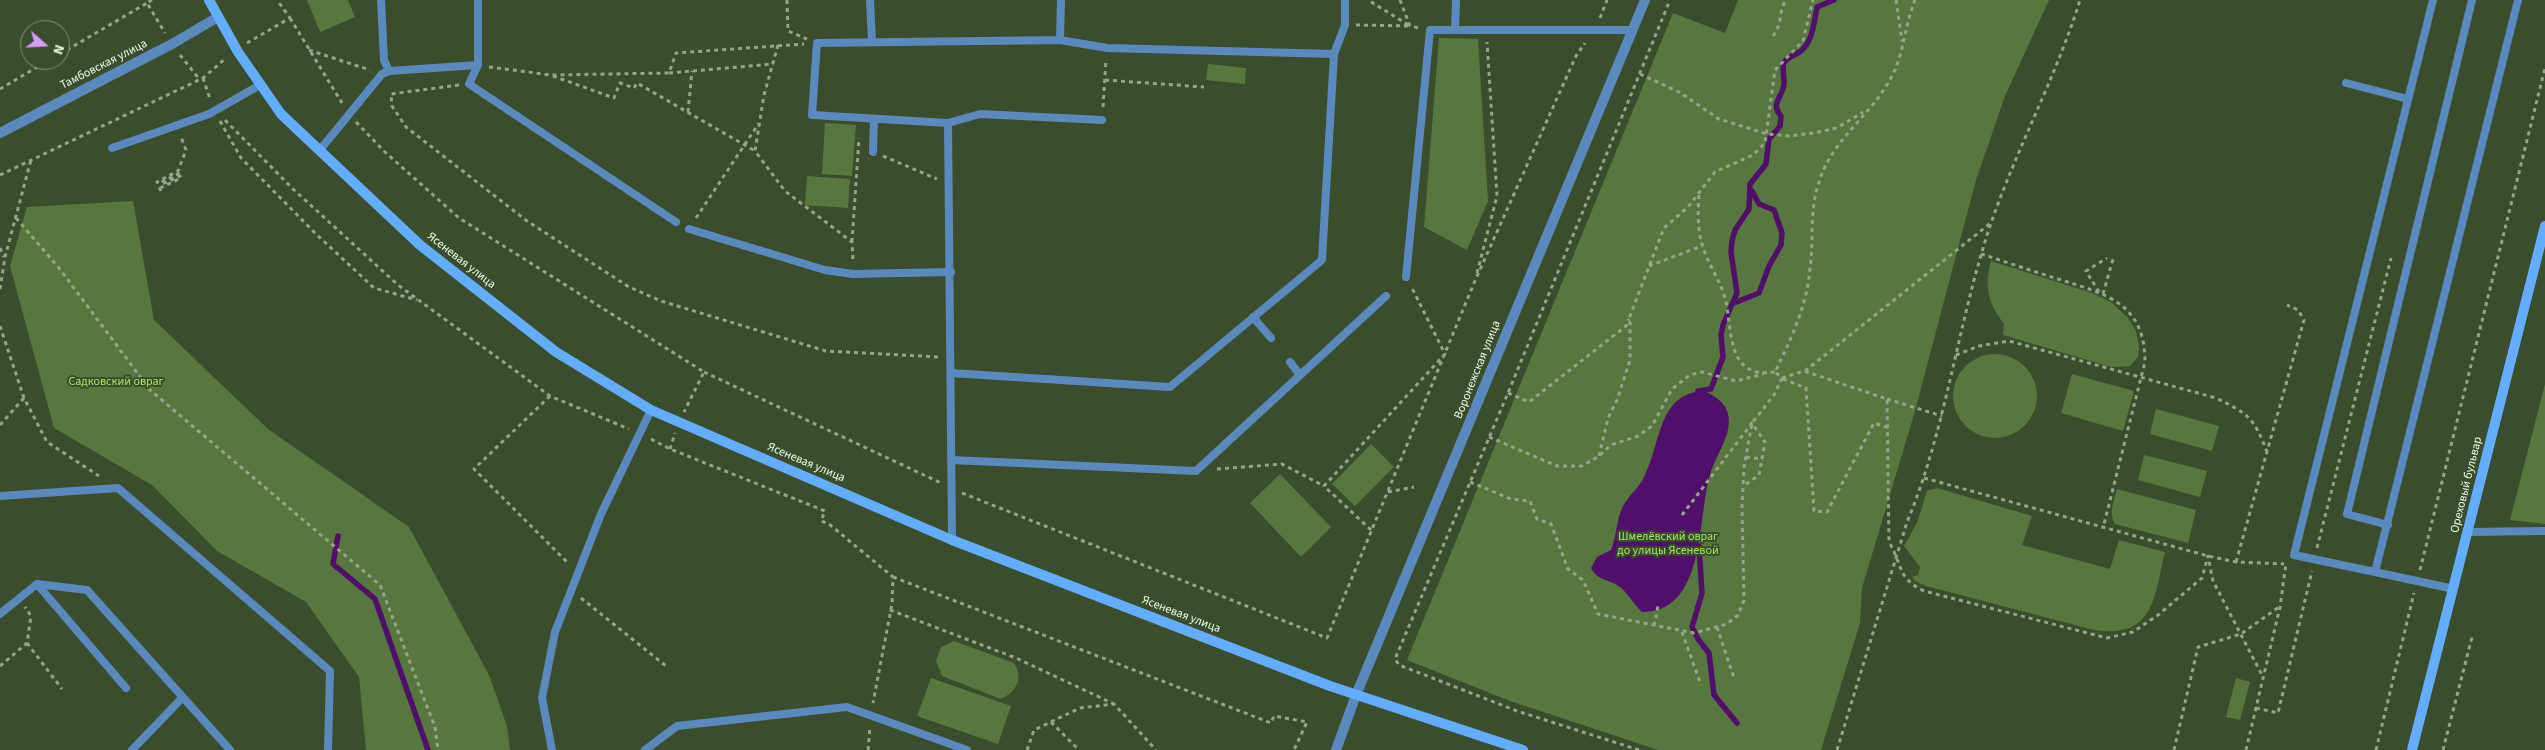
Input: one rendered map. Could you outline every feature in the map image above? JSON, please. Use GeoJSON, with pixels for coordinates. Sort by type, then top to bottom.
{"type":"FeatureCollection","features":[{"type":"Feature","properties":{"kind":"main road","name":"Ясеневая улица"},"geometry":{"type":"LineString","coordinates":[[209,0],[236,49],[281,114],[420,246],[556,352],[651,410],[952,540],[1356,695],[1523,750]]}},
{"type":"Feature","properties":{"kind":"main road","name":"Ореховый бульвар"},"geometry":{"type":"LineString","coordinates":[[2412,750],[2545,226]]}},
{"type":"Feature","properties":{"kind":"street","name":"Воронежская улица"},"geometry":{"type":"LineString","coordinates":[[1336,750],[1356,695],[1645,0]]}},
{"type":"Feature","properties":{"kind":"street","name":"Тамбовская улица"},"geometry":{"type":"LineString","coordinates":[[0,133],[172,44],[218,17]]}},
{"type":"Feature","properties":{"kind":"lane"},"geometry":{"type":"LineString","coordinates":[[381,0],[386,73]]}},
{"type":"Feature","properties":{"kind":"lane"},"geometry":{"type":"LineString","coordinates":[[478,0],[478,66],[470,84],[676,222]]}},
{"type":"Feature","properties":{"kind":"lane"},"geometry":{"type":"LineString","coordinates":[[870,0],[872,42]]}},
{"type":"Feature","properties":{"kind":"lane"},"geometry":{"type":"LineString","coordinates":[[1060,40],[1061,0]]}},
{"type":"Feature","properties":{"kind":"lane"},"geometry":{"type":"LineString","coordinates":[[952,373],[1170,387],[1322,260],[1334,54],[1345,25],[1345,0]]}},
{"type":"Feature","properties":{"kind":"lane"},"geometry":{"type":"LineString","coordinates":[[1455,30],[1456,0]]}},
{"type":"Feature","properties":{"kind":"lane"},"geometry":{"type":"LineString","coordinates":[[2433,0],[2294,554],[2454,589]]}},
{"type":"Feature","properties":{"kind":"lane"},"geometry":{"type":"LineString","coordinates":[[2388,525],[2347,514],[2472,0]]}},
{"type":"Feature","properties":{"kind":"lane"},"geometry":{"type":"LineString","coordinates":[[2375,572],[2518,0]]}},
{"type":"Feature","properties":{"kind":"lane"},"geometry":{"type":"LineString","coordinates":[[1406,277],[1430,30],[1632,30]]}},
{"type":"Feature","properties":{"kind":"lane"},"geometry":{"type":"LineString","coordinates":[[1102,120],[980,114],[948,123],[812,115],[817,43],[1060,40],[1107,48],[1334,54]]}},
{"type":"Feature","properties":{"kind":"lane"},"geometry":{"type":"LineString","coordinates":[[319,151],[386,73],[478,66]]}},
{"type":"Feature","properties":{"kind":"lane"},"geometry":{"type":"LineString","coordinates":[[2346,83],[2408,99]]}},
{"type":"Feature","properties":{"kind":"lane"},"geometry":{"type":"LineString","coordinates":[[112,148],[214,111],[260,85]]}},
{"type":"Feature","properties":{"kind":"lane"},"geometry":{"type":"LineString","coordinates":[[873,152],[874,119]]}},
{"type":"Feature","properties":{"kind":"lane"},"geometry":{"type":"LineString","coordinates":[[948,123],[952,358],[952,540]]}},
{"type":"Feature","properties":{"kind":"lane"},"geometry":{"type":"LineString","coordinates":[[689,229],[826,270],[854,274],[951,272]]}},
{"type":"Feature","properties":{"kind":"lane"},"geometry":{"type":"LineString","coordinates":[[952,460],[1196,471],[1386,296]]}},
{"type":"Feature","properties":{"kind":"lane"},"geometry":{"type":"LineString","coordinates":[[1253,317],[1271,338]]}},
{"type":"Feature","properties":{"kind":"lane"},"geometry":{"type":"LineString","coordinates":[[1290,362],[1300,375]]}},
{"type":"Feature","properties":{"kind":"lane"},"geometry":{"type":"LineString","coordinates":[[552,750],[542,698],[555,632],[601,514],[651,410]]}},
{"type":"Feature","properties":{"kind":"lane"},"geometry":{"type":"LineString","coordinates":[[0,496],[118,488],[330,671],[328,750]]}},
{"type":"Feature","properties":{"kind":"lane"},"geometry":{"type":"LineString","coordinates":[[2468,532],[2545,531]]}},
{"type":"Feature","properties":{"kind":"lane"},"geometry":{"type":"LineString","coordinates":[[37,584],[126,688]]}},
{"type":"Feature","properties":{"kind":"lane"},"geometry":{"type":"LineString","coordinates":[[0,614],[37,584],[87,590],[230,750]]}},
{"type":"Feature","properties":{"kind":"lane"},"geometry":{"type":"LineString","coordinates":[[132,750],[182,698]]}},
{"type":"Feature","properties":{"kind":"lane"},"geometry":{"type":"LineString","coordinates":[[645,750],[676,726],[847,707],[871,714],[967,750]]}},
{"type":"Feature","properties":{"kind":"path"},"geometry":{"type":"LineString","coordinates":[[277,0],[349,114],[386,153],[459,218],[704,372],[952,489],[1327,638],[1474,283],[1576,56],[1595,29],[1607,0]]}},
{"type":"Feature","properties":{"kind":"path"},"geometry":{"type":"LineString","coordinates":[[787,0],[788,32],[817,43]]}},
{"type":"Feature","properties":{"kind":"path"},"geometry":{"type":"LineString","coordinates":[[1368,0],[1410,26]]}},
{"type":"Feature","properties":{"kind":"path"},"geometry":{"type":"LineString","coordinates":[[1400,0],[1410,26]]}},
{"type":"Feature","properties":{"kind":"path"},"geometry":{"type":"LineString","coordinates":[[1639,750],[1517,711],[1399,665],[1395,659],[1490,437],[1670,0]]}},
{"type":"Feature","properties":{"kind":"path"},"geometry":{"type":"LineString","coordinates":[[1773,36],[1780,27],[1782,6],[1786,0]]}},
{"type":"Feature","properties":{"kind":"path"},"geometry":{"type":"LineString","coordinates":[[1508,393],[1528,402],[1626,326],[1664,228],[1688,207],[1715,172],[1758,152],[1765,143],[1775,70],[1803,41],[1813,0]]}},
{"type":"Feature","properties":{"kind":"path"},"geometry":{"type":"LineString","coordinates":[[1896,0],[1902,43]]}},
{"type":"Feature","properties":{"kind":"path"},"geometry":{"type":"LineString","coordinates":[[1775,372],[1798,322],[1808,286],[1811,216],[1818,182],[1833,151],[1892,76],[1915,0]]}},
{"type":"Feature","properties":{"kind":"path"},"geometry":{"type":"LineString","coordinates":[[1837,750],[1875,623],[1898,556],[1907,522],[1924,478],[1942,416],[1981,254],[2080,0]]}},
{"type":"Feature","properties":{"kind":"path"},"geometry":{"type":"LineString","coordinates":[[70,48],[146,3]]}},
{"type":"Feature","properties":{"kind":"path"},"geometry":{"type":"LineString","coordinates":[[0,175],[203,78],[236,49],[290,18]]}},
{"type":"Feature","properties":{"kind":"path"},"geometry":{"type":"LineString","coordinates":[[1345,25],[1410,26],[1430,30]]}},
{"type":"Feature","properties":{"kind":"path"},"geometry":{"type":"LineString","coordinates":[[1474,283],[1497,196],[1487,30]]}},
{"type":"Feature","properties":{"kind":"path"},"geometry":{"type":"LineString","coordinates":[[669,73],[676,53],[817,43]]}},
{"type":"Feature","properties":{"kind":"path"},"geometry":{"type":"LineString","coordinates":[[755,151],[764,95],[778,45]]}},
{"type":"Feature","properties":{"kind":"path"},"geometry":{"type":"LineString","coordinates":[[1102,120],[1107,48]]}},
{"type":"Feature","properties":{"kind":"path"},"geometry":{"type":"LineString","coordinates":[[309,50],[386,73]]}},
{"type":"Feature","properties":{"kind":"path"},"geometry":{"type":"LineString","coordinates":[[478,66],[550,75],[669,73],[773,64]]}},
{"type":"Feature","properties":{"kind":"path"},"geometry":{"type":"LineString","coordinates":[[2376,750],[2545,68]]}},
{"type":"Feature","properties":{"kind":"path"},"geometry":{"type":"LineString","coordinates":[[0,89],[32,70]]}},
{"type":"Feature","properties":{"kind":"path"},"geometry":{"type":"LineString","coordinates":[[688,112],[692,71]]}},
{"type":"Feature","properties":{"kind":"path"},"geometry":{"type":"LineString","coordinates":[[1640,74],[1679,92],[1719,119],[1767,134],[1790,136],[1814,134],[1838,128],[1866,111]]}},
{"type":"Feature","properties":{"kind":"path"},"geometry":{"type":"LineString","coordinates":[[550,75],[614,98],[620,83],[634,88],[637,83],[755,151],[785,191],[852,242]]}},
{"type":"Feature","properties":{"kind":"path"},"geometry":{"type":"LineString","coordinates":[[203,78],[214,111],[241,158],[315,233],[367,282],[385,292],[420,301]]}},
{"type":"Feature","properties":{"kind":"path"},"geometry":{"type":"LineString","coordinates":[[1105,80],[1204,87]]}},
{"type":"Feature","properties":{"kind":"path"},"geometry":{"type":"LineString","coordinates":[[470,84],[392,94],[392,106],[406,127],[446,159],[527,221],[629,288],[661,301],[826,351],[952,358]]}},
{"type":"Feature","properties":{"kind":"path"},"geometry":{"type":"LineString","coordinates":[[214,111],[293,189],[398,285],[550,396],[670,449],[826,511],[822,521],[829,524],[893,577],[1271,723],[1274,716],[1307,722],[1294,750]]}},
{"type":"Feature","properties":{"kind":"path"},"geometry":{"type":"LineString","coordinates":[[854,274],[852,242],[860,118]]}},
{"type":"Feature","properties":{"kind":"path"},"geometry":{"type":"LineString","coordinates":[[689,229],[760,122]]}},
{"type":"Feature","properties":{"kind":"path"},"geometry":{"type":"LineString","coordinates":[[177,125],[186,150],[178,171],[180,174],[161,182],[162,184],[180,176],[181,178],[160,189],[158,182],[178,171]]}},
{"type":"Feature","properties":{"kind":"path"},"geometry":{"type":"LineString","coordinates":[[873,152],[949,184]]}},
{"type":"Feature","properties":{"kind":"path"},"geometry":{"type":"LineString","coordinates":[[0,290],[5,257],[31,160]]}},
{"type":"Feature","properties":{"kind":"path"},"geometry":{"type":"LineString","coordinates":[[1699,194],[1698,231],[1702,246],[1725,298],[1728,328],[1736,356],[1744,364],[1763,374]]}},
{"type":"Feature","properties":{"kind":"path"},"geometry":{"type":"LineString","coordinates":[[16,218],[59,268],[150,390],[380,585],[435,727],[438,750]]}},
{"type":"Feature","properties":{"kind":"path"},"geometry":{"type":"LineString","coordinates":[[1682,515],[1774,394],[1782,378],[1804,371],[1992,222]]}},
{"type":"Feature","properties":{"kind":"path"},"geometry":{"type":"LineString","coordinates":[[1649,266],[1702,246]]}},
{"type":"Feature","properties":{"kind":"path"},"geometry":{"type":"LineString","coordinates":[[0,248],[5,257]]}},
{"type":"Feature","properties":{"kind":"path"},"geometry":{"type":"LineString","coordinates":[[1981,254],[2113,298],[2136,320],[2142,333],[2145,346],[2145,362],[2103,528]]}},
{"type":"Feature","properties":{"kind":"path"},"geometry":{"type":"LineString","coordinates":[[2101,293],[2086,271],[2107,258]]}},
{"type":"Feature","properties":{"kind":"path"},"geometry":{"type":"LineString","coordinates":[[2256,708],[2278,713],[2314,559],[2391,258]]}},
{"type":"Feature","properties":{"kind":"path"},"geometry":{"type":"LineString","coordinates":[[2101,293],[2113,259]]}},
{"type":"Feature","properties":{"kind":"path"},"geometry":{"type":"LineString","coordinates":[[1406,277],[1445,354]]}},
{"type":"Feature","properties":{"kind":"path"},"geometry":{"type":"LineString","coordinates":[[2236,562],[2304,320],[2298,310],[2287,305]]}},
{"type":"Feature","properties":{"kind":"path"},"geometry":{"type":"LineString","coordinates":[[1599,456],[1608,418],[1617,400],[1630,360],[1630,316]]}},
{"type":"Feature","properties":{"kind":"path"},"geometry":{"type":"LineString","coordinates":[[0,326],[24,398],[47,442],[118,488]]}},
{"type":"Feature","properties":{"kind":"path"},"geometry":{"type":"LineString","coordinates":[[1956,355],[1979,346],[2009,341],[2216,398],[2244,411],[2257,426],[2267,452]]}},
{"type":"Feature","properties":{"kind":"path"},"geometry":{"type":"LineString","coordinates":[[1324,486],[1445,354]]}},
{"type":"Feature","properties":{"kind":"path"},"geometry":{"type":"LineString","coordinates":[[1804,371],[1942,416]]}},
{"type":"Feature","properties":{"kind":"path"},"geometry":{"type":"LineString","coordinates":[[670,449],[679,422],[704,372]]}},
{"type":"Feature","properties":{"kind":"path"},"geometry":{"type":"LineString","coordinates":[[1490,437],[1557,466],[1582,466],[1599,456],[1611,445],[1638,436],[1652,426],[1672,389],[1690,375],[1702,372],[1736,381],[1775,372]]}},
{"type":"Feature","properties":{"kind":"path"},"geometry":{"type":"LineString","coordinates":[[1775,372],[1782,378],[1806,388],[1814,511],[1827,512],[1874,423],[1886,427]]}},
{"type":"Feature","properties":{"kind":"path"},"geometry":{"type":"LineString","coordinates":[[550,396],[474,469],[578,573]]}},
{"type":"Feature","properties":{"kind":"path"},"geometry":{"type":"LineString","coordinates":[[0,425],[24,398]]}},
{"type":"Feature","properties":{"kind":"path"},"geometry":{"type":"LineString","coordinates":[[1887,399],[1886,427],[1890,542],[1898,556],[1903,576],[1909,584],[1924,592],[2106,638],[2133,632],[2158,615],[2202,578],[2208,556]]}},
{"type":"Feature","properties":{"kind":"path"},"geometry":{"type":"LineString","coordinates":[[1470,482],[1511,499],[1530,501],[1536,519],[1551,524],[1568,569],[1583,580],[1598,614],[1694,633],[1727,624],[1738,615],[1744,600],[1743,486],[1752,423]]}},
{"type":"Feature","properties":{"kind":"path"},"geometry":{"type":"LineString","coordinates":[[1743,486],[1759,475],[1765,442],[1752,423]]}},
{"type":"Feature","properties":{"kind":"path"},"geometry":{"type":"LineString","coordinates":[[1746,457],[1762,459]]}},
{"type":"Feature","properties":{"kind":"path"},"geometry":{"type":"LineString","coordinates":[[1196,471],[1282,464],[1324,486],[1371,530]]}},
{"type":"Feature","properties":{"kind":"path"},"geometry":{"type":"LineString","coordinates":[[1924,478],[2208,556],[2236,562],[2284,564],[2280,607],[2246,750]]}},
{"type":"Feature","properties":{"kind":"path"},"geometry":{"type":"LineString","coordinates":[[1387,492],[1414,487]]}},
{"type":"Feature","properties":{"kind":"path"},"geometry":{"type":"LineString","coordinates":[[2208,556],[2213,581],[2263,677]]}},
{"type":"Feature","properties":{"kind":"path"},"geometry":{"type":"LineString","coordinates":[[871,714],[890,610],[893,577]]}},
{"type":"Feature","properties":{"kind":"path"},"geometry":{"type":"LineString","coordinates":[[572,591],[666,666]]}},
{"type":"Feature","properties":{"kind":"path"},"geometry":{"type":"LineString","coordinates":[[0,666],[27,643],[31,616],[20,598]]}},
{"type":"Feature","properties":{"kind":"path"},"geometry":{"type":"LineString","coordinates":[[1654,626],[1658,606]]}},
{"type":"Feature","properties":{"kind":"path"},"geometry":{"type":"LineString","coordinates":[[2174,750],[2198,647],[2241,634],[2280,607]]}},
{"type":"Feature","properties":{"kind":"path"},"geometry":{"type":"LineString","coordinates":[[890,610],[1016,658],[1114,704],[1156,750]]}},
{"type":"Feature","properties":{"kind":"path"},"geometry":{"type":"LineString","coordinates":[[1717,627],[1734,678]]}},
{"type":"Feature","properties":{"kind":"path"},"geometry":{"type":"LineString","coordinates":[[1682,631],[1701,685]]}},
{"type":"Feature","properties":{"kind":"path"},"geometry":{"type":"LineString","coordinates":[[2443,750],[2472,637]]}},
{"type":"Feature","properties":{"kind":"path"},"geometry":{"type":"LineString","coordinates":[[27,643],[62,689]]}},
{"type":"Feature","properties":{"kind":"path"},"geometry":{"type":"LineString","coordinates":[[1027,750],[1034,730],[1080,708],[1114,704]]}},
{"type":"Feature","properties":{"kind":"path"},"geometry":{"type":"LineString","coordinates":[[1051,722],[1079,750]]}},
{"type":"Feature","properties":{"kind":"path"},"geometry":{"type":"LineString","coordinates":[[868,739],[868,750]]}},
{"type":"Feature","properties":{"kind":"green space"},"geometry":{"type":"Polygon","coordinates":[[[307,0],[348,0],[355,17],[320,32],[307,0]]]}},
{"type":"Feature","properties":{"kind":"green space","name":"Шмелёвский овраг до улицы Ясеневой"},"geometry":{"type":"Polygon","coordinates":[[[1738,0],[2049,0],[2005,96],[1976,180],[1915,411],[1862,588],[1860,623],[1821,750],[1658,750],[1510,701],[1407,660],[1673,13],[1725,33],[1738,0]]]}},
{"type":"Feature","properties":{"kind":"green space"},"geometry":{"type":"Polygon","coordinates":[[[1439,38],[1478,39],[1488,201],[1467,250],[1424,227],[1439,38]]]}},
{"type":"Feature","properties":{"kind":"green space"},"geometry":{"type":"Polygon","coordinates":[[[1208,64],[1246,68],[1245,84],[1206,80],[1208,64]]]}},
{"type":"Feature","properties":{"kind":"green space"},"geometry":{"type":"Polygon","coordinates":[[[825,123],[856,125],[852,176],[822,174],[825,123]]]}},
{"type":"Feature","properties":{"kind":"green space"},"geometry":{"type":"Polygon","coordinates":[[[807,176],[850,179],[848,208],[805,205],[807,176]]]}},
{"type":"Feature","properties":{"kind":"green space","name":"Садковский овраг"},"geometry":{"type":"Polygon","coordinates":[[[133,201],[154,320],[268,429],[409,527],[489,675],[507,726],[510,750],[366,750],[359,677],[306,602],[217,551],[152,485],[54,428],[10,266],[27,207],[133,201]]]}},
{"type":"Feature","properties":{"kind":"green space"},"geometry":{"type":"Polygon","coordinates":[[[1991,261],[2092,293],[2111,302],[2128,318],[2136,331],[2139,347],[2138,357],[2130,366],[2111,367],[2003,335],[2004,324],[1994,309],[1989,294],[1988,279],[1991,261]]]}},
{"type":"Feature","properties":{"kind":"green space"},"geometry":{"type":"Polygon","coordinates":[[[1987,354],[2003,354],[2019,361],[2030,372],[2037,388],[2034,412],[2025,426],[2019,431],[2003,438],[1987,438],[1971,431],[1960,420],[1953,404],[1953,388],[1960,372],[1971,361],[1987,354]]]}},
{"type":"Feature","properties":{"kind":"green space"},"geometry":{"type":"Polygon","coordinates":[[[2072,374],[2134,391],[2123,431],[2061,413],[2072,374]]]}},
{"type":"Feature","properties":{"kind":"green space"},"geometry":{"type":"Polygon","coordinates":[[[2545,384],[2545,524],[2510,520],[2545,384]]]}},
{"type":"Feature","properties":{"kind":"green space"},"geometry":{"type":"Polygon","coordinates":[[[2156,409],[2219,426],[2212,451],[2150,434],[2156,409]]]}},
{"type":"Feature","properties":{"kind":"green space"},"geometry":{"type":"Polygon","coordinates":[[[1371,444],[1394,467],[1355,506],[1332,484],[1371,444]]]}},
{"type":"Feature","properties":{"kind":"green space"},"geometry":{"type":"Polygon","coordinates":[[[2144,455],[2207,471],[2200,497],[2138,480],[2144,455]]]}},
{"type":"Feature","properties":{"kind":"green space"},"geometry":{"type":"Polygon","coordinates":[[[1280,474],[1331,527],[1301,557],[1250,503],[1280,474]]]}},
{"type":"Feature","properties":{"kind":"green space"},"geometry":{"type":"Polygon","coordinates":[[[1937,488],[2032,516],[2022,545],[2110,569],[2119,540],[2165,552],[2158,585],[2148,612],[2140,621],[2129,628],[2114,631],[2094,630],[1926,586],[1915,581],[1912,577],[1918,575],[1920,567],[1904,546],[1917,523],[1927,491],[1937,488]]]}},
{"type":"Feature","properties":{"kind":"green space"},"geometry":{"type":"Polygon","coordinates":[[[2117,489],[2196,510],[2188,543],[2115,524],[2112,511],[2117,489]]]}},
{"type":"Feature","properties":{"kind":"green space"},"geometry":{"type":"Polygon","coordinates":[[[954,641],[1014,663],[1017,669],[1018,680],[1011,693],[1001,699],[942,676],[936,661],[941,647],[954,641]]]}},
{"type":"Feature","properties":{"kind":"green space"},"geometry":{"type":"Polygon","coordinates":[[[931,678],[1011,706],[998,744],[917,716],[931,678]]]}},
{"type":"Feature","properties":{"kind":"green space"},"geometry":{"type":"Polygon","coordinates":[[[2236,678],[2250,682],[2240,720],[2226,717],[2236,678]]]}},
{"type":"Feature","properties":{"kind":"shaded area"},"geometry":{"type":"Polygon","coordinates":[[[1704,391],[1716,397],[1722,403],[1727,410],[1729,422],[1726,437],[1710,475],[1695,560],[1688,580],[1678,597],[1663,608],[1642,612],[1621,588],[1599,577],[1591,568],[1597,557],[1611,550],[1623,506],[1645,475],[1669,410],[1678,400],[1689,394],[1704,391]]]}},
{"type":"Feature","properties":{"kind":"waterway"},"geometry":{"type":"LineString","coordinates":[[1698,391],[1711,389],[1723,357],[1721,335],[1723,325],[1737,293],[1731,252],[1732,241],[1735,230],[1749,209],[1750,184],[1766,164],[1769,139],[1780,126],[1781,116],[1777,103],[1784,87],[1784,62],[1805,47],[1812,31],[1817,7],[1834,0]]}},
{"type":"Feature","properties":{"kind":"waterway"},"geometry":{"type":"LineString","coordinates":[[1734,303],[1759,293],[1769,266],[1781,245],[1782,233],[1774,210],[1759,204],[1752,191]]}},
{"type":"Feature","properties":{"kind":"waterway"},"geometry":{"type":"LineString","coordinates":[[338,536],[333,564],[375,599],[428,750]]}},
{"type":"Feature","properties":{"kind":"waterway"},"geometry":{"type":"LineString","coordinates":[[1699,546],[1702,593],[1692,627],[1698,639],[1709,653],[1714,695],[1737,723]]}}]}
